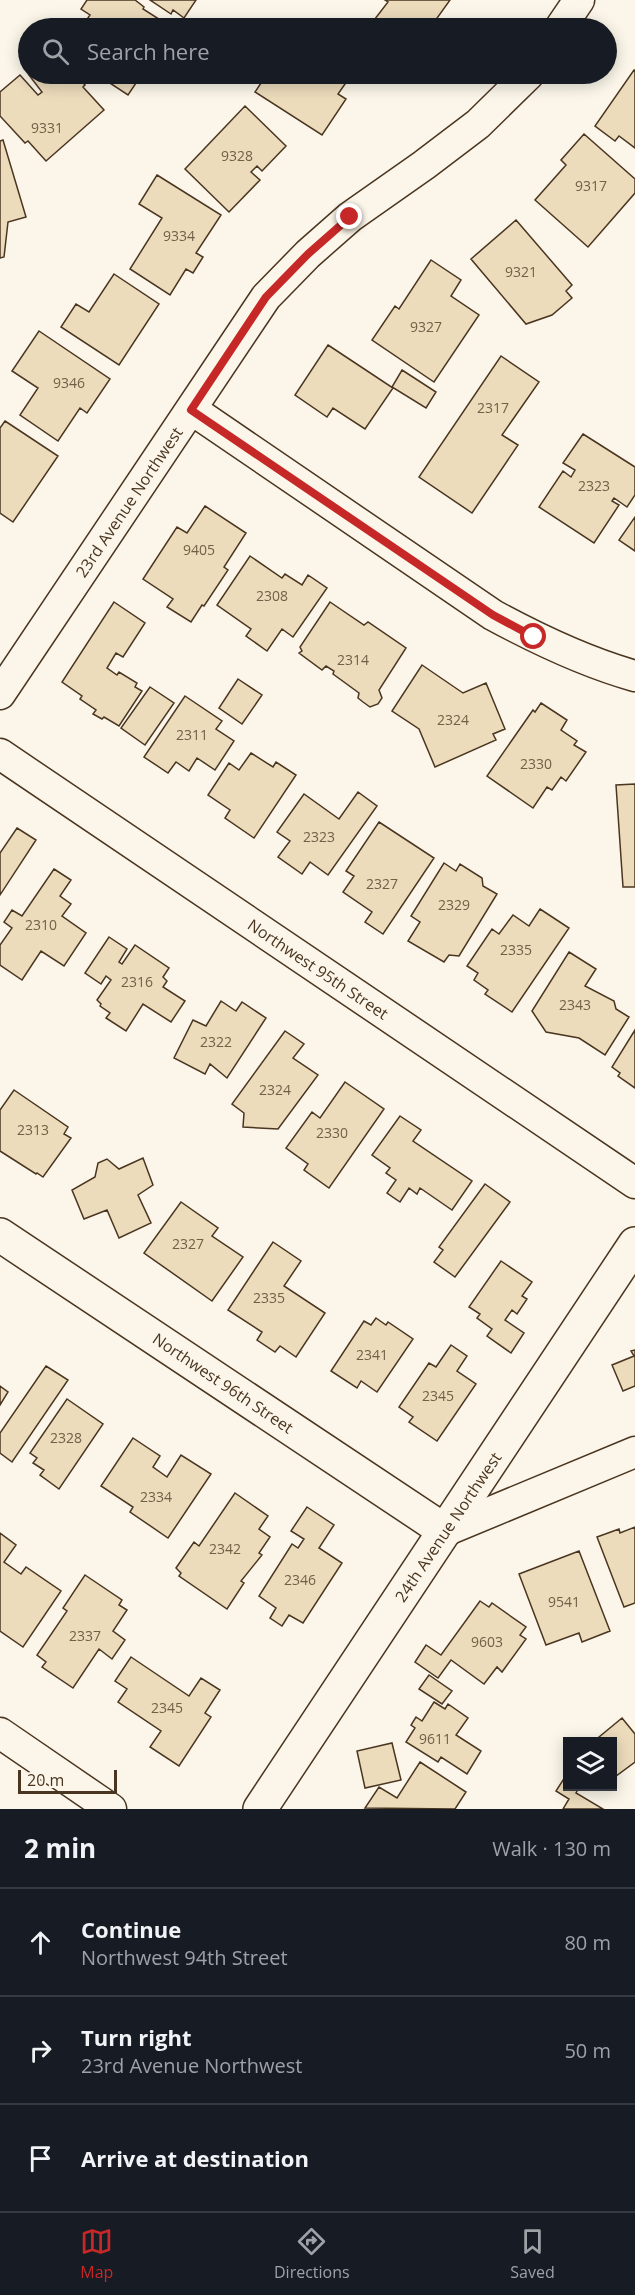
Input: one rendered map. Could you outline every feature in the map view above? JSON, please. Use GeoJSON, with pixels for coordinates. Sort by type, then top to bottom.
{"type":"FeatureCollection","features":[{"type":"Feature","properties":{"kind":"street"},"geometry":{"type":"LineString","coordinates":[[567,18],[579,0]]}},
{"type":"Feature","properties":{"kind":"street","name":"23rd Avenue Northwest"},"geometry":{"type":"LineString","coordinates":[[0,694],[266,297],[308,254],[350,217],[478,124],[519,84]]}},
{"type":"Feature","properties":{"kind":"street"},"geometry":{"type":"LineString","coordinates":[[191,410],[493,615],[534,637],[604,667],[635,676]]}},
{"type":"Feature","properties":{"kind":"street","name":"Northwest 95th Street"},"geometry":{"type":"LineString","coordinates":[[0,754],[635,1183]]}},
{"type":"Feature","properties":{"kind":"street","name":"Northwest 96th Street"},"geometry":{"type":"LineString","coordinates":[[0,1235],[445,1531]]}},
{"type":"Feature","properties":{"kind":"street","name":"24th Avenue Northwest"},"geometry":{"type":"LineString","coordinates":[[260,1809],[635,1244]]}},
{"type":"Feature","properties":{"kind":"street"},"geometry":{"type":"LineString","coordinates":[[445,1531],[635,1452]]}},
{"type":"Feature","properties":{"kind":"street"},"geometry":{"type":"LineString","coordinates":[[0,1733],[111,1809]]}},
{"type":"Feature","properties":{"kind":"building"},"geometry":{"type":"Polygon","coordinates":[[[87,0],[135,0],[144,7],[143,9],[157,18],[88,18],[90,15],[81,9],[87,0]]]}},
{"type":"Feature","properties":{"kind":"building"},"geometry":{"type":"Polygon","coordinates":[[[150,0],[196,0],[184,18],[173,10],[171,14],[150,0]]]}},
{"type":"Feature","properties":{"kind":"building"},"geometry":{"type":"Polygon","coordinates":[[[385,0],[450,0],[437,18],[376,18],[388,2],[385,0]]]}},
{"type":"Feature","properties":{"kind":"building"},"geometry":{"type":"Polygon","coordinates":[[[634,70],[635,148],[619,136],[615,141],[595,126],[634,70]]]}},
{"type":"Feature","properties":{"kind":"building"},"geometry":{"type":"Polygon","coordinates":[[[18,77],[18,84],[28,84],[38,95],[42,92],[36,84],[84,84],[83,87],[104,110],[46,161],[28,141],[25,143],[0,116],[0,92],[18,77]]]}},
{"type":"Feature","properties":{"kind":"building"},"geometry":{"type":"Polygon","coordinates":[[[111,84],[135,84],[128,95],[111,84]]]}},
{"type":"Feature","properties":{"kind":"building"},"geometry":{"type":"Polygon","coordinates":[[[260,84],[345,84],[338,94],[346,99],[322,135],[255,92],[260,84]]]}},
{"type":"Feature","properties":{"kind":"building"},"geometry":{"type":"Polygon","coordinates":[[[245,106],[286,146],[262,171],[257,166],[251,172],[260,180],[229,212],[185,169],[245,106]]]}},
{"type":"Feature","properties":{"kind":"building"},"geometry":{"type":"Polygon","coordinates":[[[584,134],[635,179],[635,193],[588,247],[535,200],[566,165],[561,160],[584,134]]]}},
{"type":"Feature","properties":{"kind":"building"},"geometry":{"type":"Polygon","coordinates":[[[3,140],[26,217],[8,222],[4,257],[0,258],[0,141],[3,140]]]}},
{"type":"Feature","properties":{"kind":"building"},"geometry":{"type":"Polygon","coordinates":[[[157,175],[221,215],[196,253],[203,257],[193,273],[186,269],[170,295],[130,269],[162,218],[139,204],[157,175]]]}},
{"type":"Feature","properties":{"kind":"building"},"geometry":{"type":"Polygon","coordinates":[[[516,220],[572,285],[566,291],[572,298],[552,315],[526,324],[471,259],[516,220]]]}},
{"type":"Feature","properties":{"kind":"building"},"geometry":{"type":"Polygon","coordinates":[[[431,260],[461,280],[451,296],[479,315],[434,382],[372,340],[395,306],[399,309],[431,260]]]}},
{"type":"Feature","properties":{"kind":"building"},"geometry":{"type":"Polygon","coordinates":[[[114,274],[159,304],[119,365],[61,327],[76,304],[89,312],[114,274]]]}},
{"type":"Feature","properties":{"kind":"building"},"geometry":{"type":"Polygon","coordinates":[[[39,331],[110,379],[87,413],[80,408],[58,441],[20,415],[38,388],[12,371],[39,331]]]}},
{"type":"Feature","properties":{"kind":"building"},"geometry":{"type":"Polygon","coordinates":[[[328,345],[393,388],[365,429],[333,408],[327,417],[295,395],[328,345]]]}},
{"type":"Feature","properties":{"kind":"building"},"geometry":{"type":"Polygon","coordinates":[[[501,356],[539,382],[502,435],[518,445],[472,513],[419,477],[501,356]]]}},
{"type":"Feature","properties":{"kind":"building"},"geometry":{"type":"Polygon","coordinates":[[[402,370],[436,392],[426,408],[392,387],[402,370]]]}},
{"type":"Feature","properties":{"kind":"building"},"geometry":{"type":"Polygon","coordinates":[[[5,421],[58,456],[13,522],[0,513],[0,428],[5,421]]]}},
{"type":"Feature","properties":{"kind":"building"},"geometry":{"type":"Polygon","coordinates":[[[583,434],[635,467],[635,495],[627,507],[614,498],[612,501],[619,505],[594,543],[539,507],[563,471],[571,477],[575,470],[563,463],[583,434]]]}},
{"type":"Feature","properties":{"kind":"building"},"geometry":{"type":"Polygon","coordinates":[[[205,506],[246,533],[224,567],[228,570],[191,622],[167,607],[173,599],[143,579],[177,527],[187,533],[205,506]]]}},
{"type":"Feature","properties":{"kind":"building"},"geometry":{"type":"Polygon","coordinates":[[[635,517],[635,551],[619,540],[635,517]]]}},
{"type":"Feature","properties":{"kind":"building"},"geometry":{"type":"Polygon","coordinates":[[[250,556],[282,578],[285,574],[302,585],[308,575],[327,588],[293,637],[282,629],[267,651],[246,636],[251,629],[217,605],[250,556]]]}},
{"type":"Feature","properties":{"kind":"building"},"geometry":{"type":"Polygon","coordinates":[[[114,602],[145,623],[123,657],[116,653],[107,668],[137,683],[135,687],[142,691],[119,726],[104,717],[102,719],[93,714],[96,710],[80,699],[82,696],[62,682],[114,602]]]}},
{"type":"Feature","properties":{"kind":"building"},"geometry":{"type":"Polygon","coordinates":[[[330,602],[364,625],[368,622],[406,648],[379,690],[382,698],[378,704],[370,707],[358,698],[359,693],[333,674],[334,671],[326,666],[322,670],[299,653],[302,651],[300,647],[330,602]]]}},
{"type":"Feature","properties":{"kind":"building"},"geometry":{"type":"Polygon","coordinates":[[[422,665],[463,693],[486,683],[505,729],[493,734],[496,740],[435,767],[419,729],[392,711],[422,665]]]}},
{"type":"Feature","properties":{"kind":"building"},"geometry":{"type":"Polygon","coordinates":[[[238,679],[262,695],[242,724],[219,708],[238,679]]]}},
{"type":"Feature","properties":{"kind":"building"},"geometry":{"type":"Polygon","coordinates":[[[150,687],[174,703],[145,745],[121,728],[150,687]]]}},
{"type":"Feature","properties":{"kind":"building"},"geometry":{"type":"Polygon","coordinates":[[[185,696],[222,721],[216,729],[234,741],[215,770],[197,758],[189,771],[176,762],[168,773],[144,757],[185,696]]]}},
{"type":"Feature","properties":{"kind":"building"},"geometry":{"type":"Polygon","coordinates":[[[541,703],[567,720],[561,730],[577,741],[574,745],[586,752],[566,781],[561,777],[552,790],[547,787],[533,808],[487,776],[533,710],[535,712],[541,703]]]}},
{"type":"Feature","properties":{"kind":"building"},"geometry":{"type":"Polygon","coordinates":[[[251,753],[273,767],[276,762],[296,775],[254,838],[225,818],[230,810],[208,795],[229,763],[239,770],[251,753]]]}},
{"type":"Feature","properties":{"kind":"building"},"geometry":{"type":"Polygon","coordinates":[[[635,784],[635,887],[623,887],[616,785],[635,784]]]}},
{"type":"Feature","properties":{"kind":"building"},"geometry":{"type":"Polygon","coordinates":[[[358,792],[377,806],[328,875],[310,862],[302,874],[278,857],[290,841],[277,832],[304,794],[339,819],[358,792]]]}},
{"type":"Feature","properties":{"kind":"building"},"geometry":{"type":"Polygon","coordinates":[[[379,822],[434,858],[383,934],[365,922],[372,912],[343,892],[354,876],[346,871],[379,822]]]}},
{"type":"Feature","properties":{"kind":"building"},"geometry":{"type":"Polygon","coordinates":[[[17,828],[36,840],[0,895],[0,853],[17,828]]]}},
{"type":"Feature","properties":{"kind":"building"},"geometry":{"type":"Polygon","coordinates":[[[444,863],[456,871],[460,864],[482,878],[483,886],[497,894],[459,956],[449,955],[444,962],[408,941],[420,922],[411,916],[444,863]]]}},
{"type":"Feature","properties":{"kind":"building"},"geometry":{"type":"Polygon","coordinates":[[[54,869],[71,880],[60,896],[71,904],[62,916],[86,933],[64,966],[41,951],[22,980],[0,965],[0,945],[12,928],[4,922],[12,910],[22,916],[54,869]]]}},
{"type":"Feature","properties":{"kind":"building"},"geometry":{"type":"Polygon","coordinates":[[[540,909],[569,928],[512,1012],[485,994],[488,990],[474,980],[478,973],[467,966],[492,929],[499,934],[513,915],[529,926],[540,909]]]}},
{"type":"Feature","properties":{"kind":"building"},"geometry":{"type":"Polygon","coordinates":[[[109,937],[127,949],[119,962],[122,964],[135,945],[169,968],[163,977],[167,981],[163,987],[185,1001],[171,1022],[143,1004],[126,1031],[106,1018],[110,1013],[100,1006],[97,1000],[111,980],[106,976],[101,984],[85,973],[109,937]]]}},
{"type":"Feature","properties":{"kind":"building"},"geometry":{"type":"Polygon","coordinates":[[[569,952],[596,969],[585,986],[614,1001],[616,1009],[629,1017],[605,1055],[579,1038],[546,1032],[532,1011],[569,952]]]}},
{"type":"Feature","properties":{"kind":"building"},"geometry":{"type":"Polygon","coordinates":[[[221,1001],[236,1011],[242,1002],[266,1018],[227,1078],[210,1064],[205,1074],[174,1058],[193,1020],[206,1026],[221,1001]]]}},
{"type":"Feature","properties":{"kind":"building"},"geometry":{"type":"Polygon","coordinates":[[[635,1030],[635,1088],[618,1076],[620,1073],[612,1067],[635,1030]]]}},
{"type":"Feature","properties":{"kind":"building"},"geometry":{"type":"Polygon","coordinates":[[[285,1031],[304,1044],[293,1058],[318,1075],[278,1129],[243,1127],[244,1113],[232,1104],[285,1031]]]}},
{"type":"Feature","properties":{"kind":"building"},"geometry":{"type":"Polygon","coordinates":[[[345,1082],[384,1109],[329,1188],[304,1170],[308,1164],[286,1148],[312,1112],[320,1118],[345,1082]]]}},
{"type":"Feature","properties":{"kind":"building"},"geometry":{"type":"Polygon","coordinates":[[[14,1090],[68,1127],[64,1134],[71,1138],[43,1177],[0,1151],[0,1110],[14,1090]]]}},
{"type":"Feature","properties":{"kind":"building"},"geometry":{"type":"Polygon","coordinates":[[[400,1116],[421,1130],[413,1141],[472,1181],[452,1210],[420,1188],[417,1194],[409,1188],[400,1202],[387,1193],[396,1180],[386,1173],[390,1168],[372,1155],[400,1116]]]}},
{"type":"Feature","properties":{"kind":"building"},"geometry":{"type":"Polygon","coordinates":[[[143,1158],[153,1185],[138,1195],[151,1223],[119,1238],[107,1210],[84,1219],[72,1190],[95,1177],[98,1163],[107,1159],[119,1169],[143,1158]]]}},
{"type":"Feature","properties":{"kind":"building"},"geometry":{"type":"Polygon","coordinates":[[[485,1184],[510,1202],[455,1277],[434,1262],[443,1250],[439,1247],[485,1184]]]}},
{"type":"Feature","properties":{"kind":"building"},"geometry":{"type":"Polygon","coordinates":[[[181,1202],[218,1228],[212,1236],[243,1257],[212,1301],[144,1253],[181,1202]]]}},
{"type":"Feature","properties":{"kind":"building"},"geometry":{"type":"Polygon","coordinates":[[[273,1242],[301,1261],[284,1286],[325,1313],[296,1357],[280,1346],[275,1352],[257,1340],[262,1332],[228,1310],[273,1242]]]}},
{"type":"Feature","properties":{"kind":"building"},"geometry":{"type":"Polygon","coordinates":[[[501,1261],[532,1282],[522,1296],[527,1299],[517,1314],[512,1310],[505,1320],[524,1333],[511,1353],[487,1336],[492,1329],[477,1318],[480,1314],[469,1307],[501,1261]]]}},
{"type":"Feature","properties":{"kind":"building"},"geometry":{"type":"Polygon","coordinates":[[[376,1318],[386,1325],[388,1322],[413,1339],[377,1392],[361,1381],[357,1388],[331,1371],[364,1321],[371,1325],[376,1318]]]}},
{"type":"Feature","properties":{"kind":"building"},"geometry":{"type":"Polygon","coordinates":[[[451,1345],[467,1356],[457,1371],[476,1384],[437,1441],[409,1422],[413,1417],[399,1407],[429,1363],[436,1367],[451,1345]]]}},
{"type":"Feature","properties":{"kind":"building"},"geometry":{"type":"Polygon","coordinates":[[[635,1350],[635,1386],[623,1391],[612,1365],[634,1356],[631,1351],[635,1350]]]}},
{"type":"Feature","properties":{"kind":"building"},"geometry":{"type":"Polygon","coordinates":[[[46,1366],[68,1380],[12,1462],[0,1453],[0,1433],[46,1366]]]}},
{"type":"Feature","properties":{"kind":"building"},"geometry":{"type":"Polygon","coordinates":[[[0,1386],[8,1392],[0,1405],[0,1386]]]}},
{"type":"Feature","properties":{"kind":"building"},"geometry":{"type":"Polygon","coordinates":[[[67,1399],[103,1424],[59,1489],[40,1475],[44,1470],[33,1463],[37,1458],[30,1453],[67,1399]]]}},
{"type":"Feature","properties":{"kind":"building"},"geometry":{"type":"Polygon","coordinates":[[[133,1438],[160,1456],[153,1467],[167,1477],[181,1455],[211,1474],[168,1538],[130,1512],[133,1507],[101,1486],[133,1438]]]}},
{"type":"Feature","properties":{"kind":"building"},"geometry":{"type":"Polygon","coordinates":[[[235,1493],[268,1516],[259,1529],[270,1537],[259,1553],[262,1555],[241,1581],[244,1583],[227,1609],[179,1576],[181,1573],[176,1568],[194,1542],[199,1546],[235,1493]]]}},
{"type":"Feature","properties":{"kind":"building"},"geometry":{"type":"Polygon","coordinates":[[[307,1507],[334,1525],[319,1548],[342,1563],[303,1623],[289,1615],[282,1626],[270,1618],[276,1608],[259,1596],[292,1544],[298,1548],[304,1539],[291,1531],[307,1507]]]}},
{"type":"Feature","properties":{"kind":"building"},"geometry":{"type":"Polygon","coordinates":[[[635,1527],[635,1603],[624,1607],[597,1537],[619,1529],[620,1533],[635,1527]]]}},
{"type":"Feature","properties":{"kind":"building"},"geometry":{"type":"Polygon","coordinates":[[[0,1533],[16,1545],[4,1562],[21,1574],[26,1567],[61,1591],[23,1647],[0,1631],[0,1533]]]}},
{"type":"Feature","properties":{"kind":"building"},"geometry":{"type":"Polygon","coordinates":[[[579,1551],[610,1631],[582,1642],[579,1633],[546,1645],[519,1574],[579,1551]]]}},
{"type":"Feature","properties":{"kind":"building"},"geometry":{"type":"Polygon","coordinates":[[[85,1575],[122,1600],[119,1605],[127,1610],[113,1631],[125,1640],[112,1659],[99,1649],[73,1688],[42,1667],[46,1662],[37,1655],[67,1611],[63,1608],[85,1575]]]}},
{"type":"Feature","properties":{"kind":"building"},"geometry":{"type":"Polygon","coordinates":[[[480,1601],[489,1607],[492,1603],[526,1627],[520,1635],[526,1639],[502,1672],[497,1667],[484,1684],[451,1660],[438,1678],[415,1662],[426,1645],[441,1655],[480,1601]]]}},
{"type":"Feature","properties":{"kind":"building"},"geometry":{"type":"Polygon","coordinates":[[[131,1657],[189,1696],[201,1678],[220,1690],[205,1713],[211,1717],[179,1766],[150,1747],[161,1731],[118,1702],[127,1689],[115,1681],[131,1657]]]}},
{"type":"Feature","properties":{"kind":"building"},"geometry":{"type":"Polygon","coordinates":[[[429,1675],[452,1691],[442,1704],[419,1689],[429,1675]]]}},
{"type":"Feature","properties":{"kind":"building"},"geometry":{"type":"Polygon","coordinates":[[[434,1702],[445,1709],[448,1704],[468,1718],[456,1735],[481,1751],[467,1774],[441,1757],[438,1762],[406,1742],[415,1728],[411,1725],[416,1717],[422,1721],[434,1702]]]}},
{"type":"Feature","properties":{"kind":"building"},"geometry":{"type":"Polygon","coordinates":[[[622,1718],[635,1734],[635,1762],[617,1775],[617,1737],[599,1737],[622,1718]]]}},
{"type":"Feature","properties":{"kind":"building"},"geometry":{"type":"Polygon","coordinates":[[[392,1743],[401,1780],[365,1788],[357,1751],[392,1743]]]}},
{"type":"Feature","properties":{"kind":"building"},"geometry":{"type":"Polygon","coordinates":[[[420,1762],[466,1792],[455,1809],[365,1808],[379,1787],[397,1798],[420,1762]]]}},
{"type":"Feature","properties":{"kind":"building"},"geometry":{"type":"Polygon","coordinates":[[[563,1780],[563,1791],[577,1791],[576,1793],[603,1809],[563,1809],[569,1799],[556,1791],[563,1780]]]}},
{"type":"Feature","properties":{"kind":"route"},"geometry":{"type":"LineString","coordinates":[[350,217],[308,254],[266,297],[191,410],[493,615],[534,637]]}}]}
